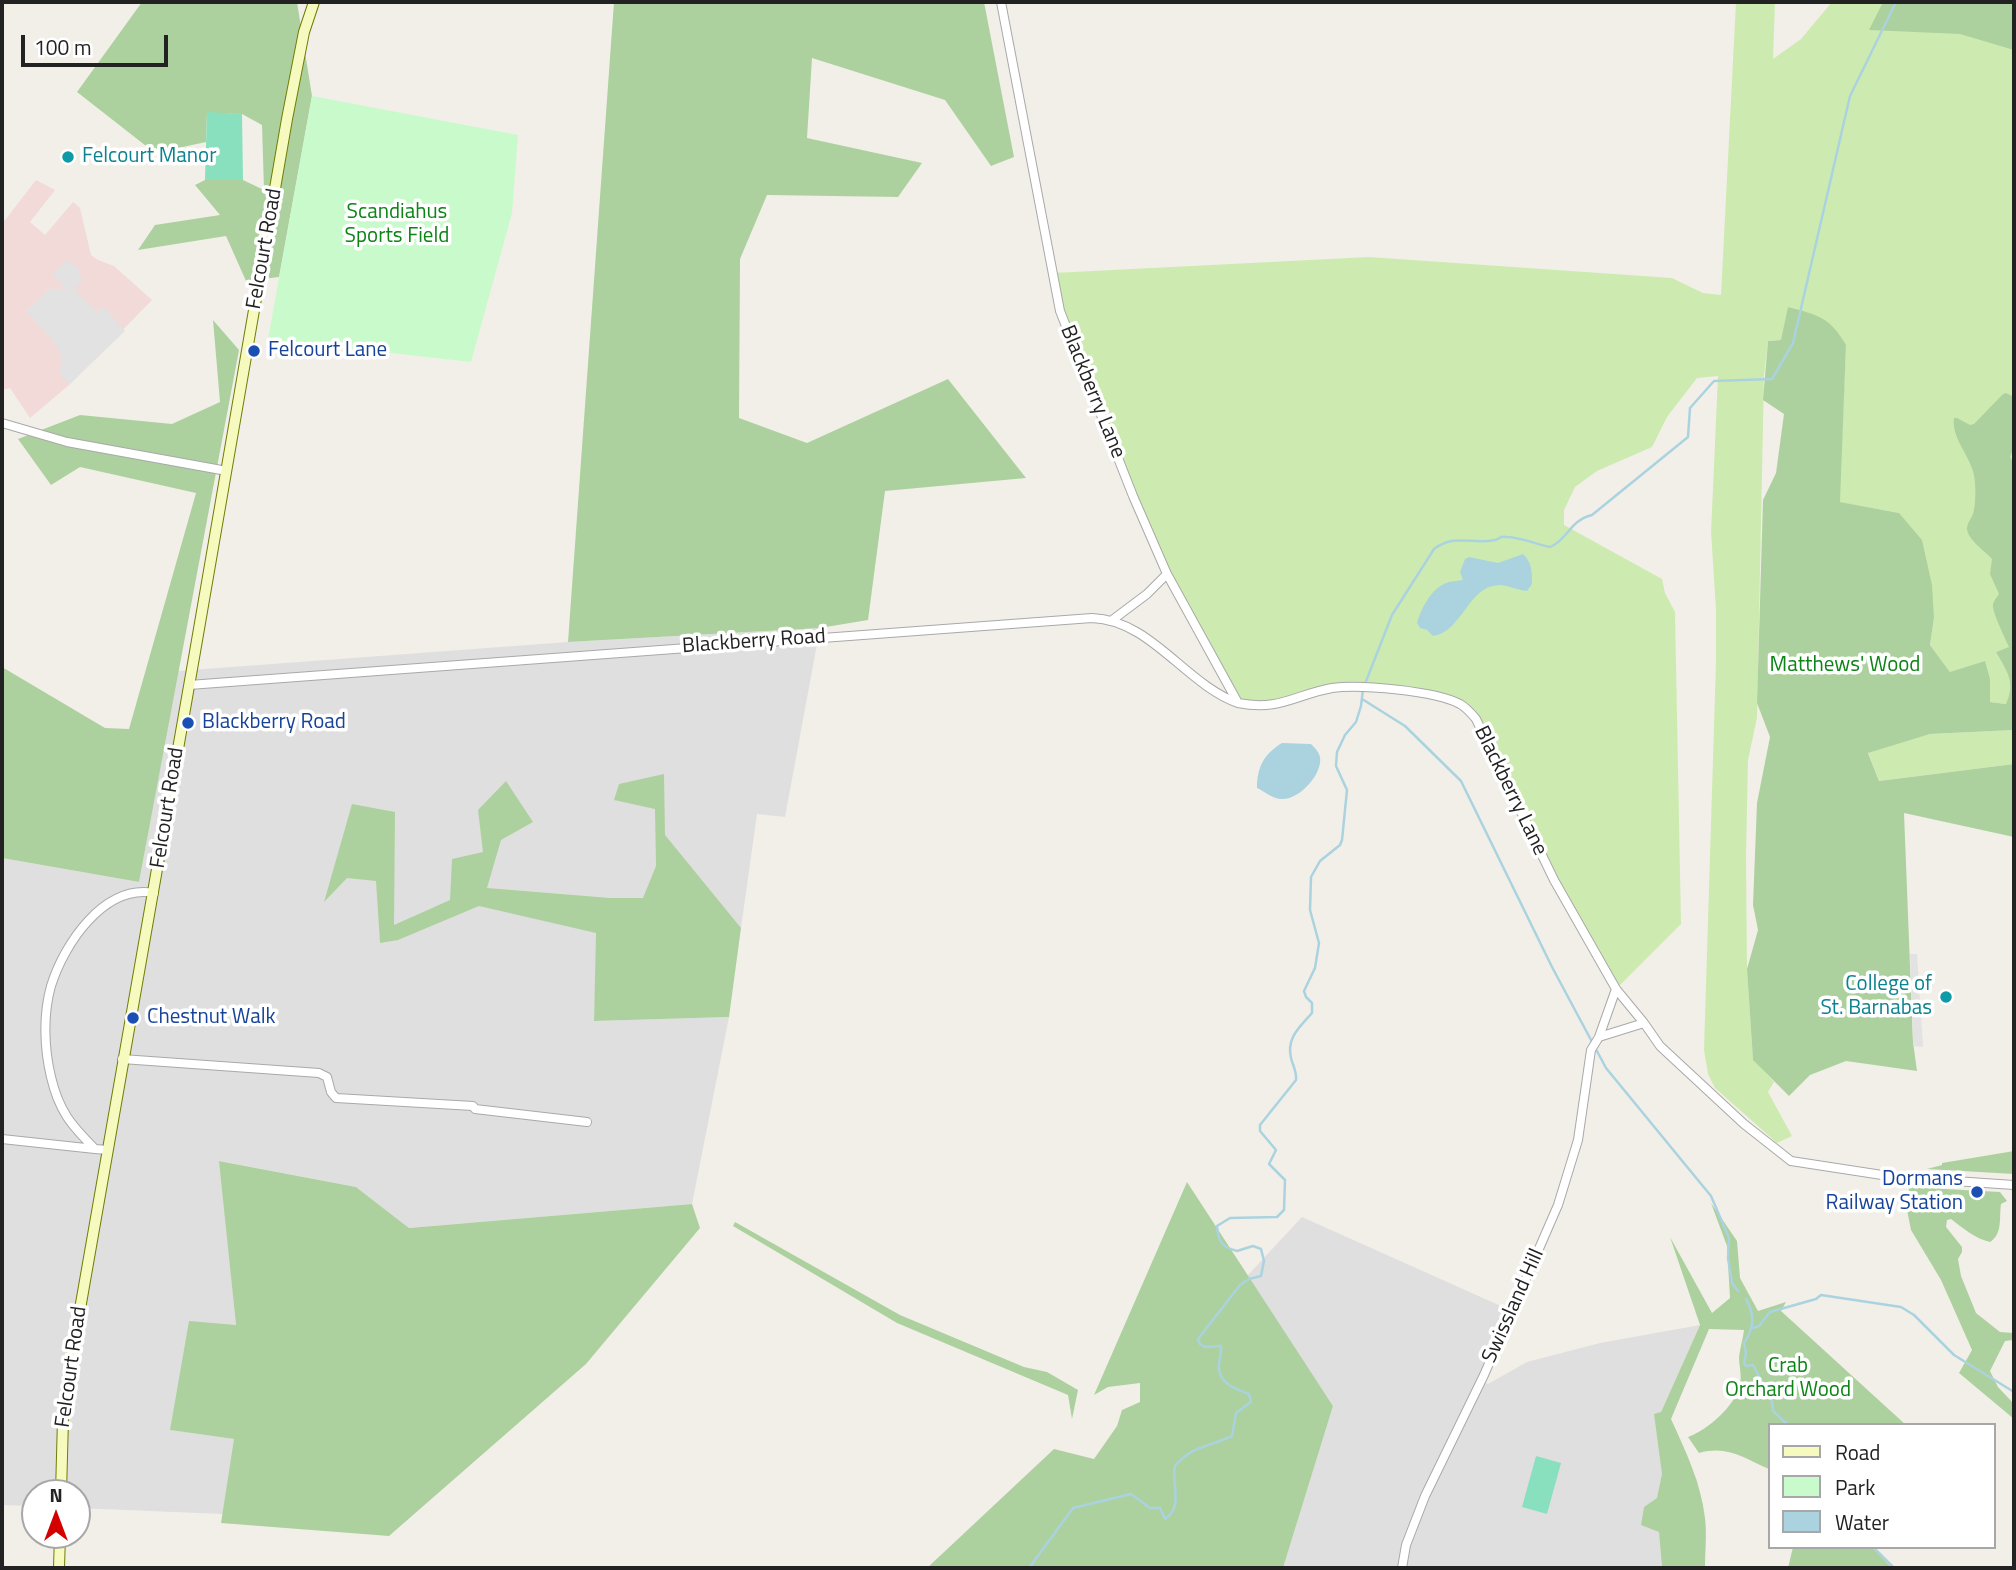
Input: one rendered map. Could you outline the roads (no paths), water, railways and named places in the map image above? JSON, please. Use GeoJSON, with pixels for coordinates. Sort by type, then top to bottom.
{"type":"FeatureCollection","features":[{"type":"Feature","properties":{"kind":"street","name":"Felcourt Road"},"geometry":{"type":"LineString","coordinates":[[61,1479],[63,1419],[69,1372],[122,1059],[154,893],[287,119],[304,32],[314,2]]}},
{"type":"Feature","properties":{"kind":"street","name":"Blackberry Lane"},"geometry":{"type":"LineString","coordinates":[[1001,2],[1060,311],[1133,496],[1167,573],[1238,703],[1268,706],[1329,689],[1359,687],[1388,688],[1447,699],[1462,705],[1476,719],[1554,880],[1616,989],[1660,1046],[1744,1124],[1791,1161],[1905,1178],[2014,1185]]}},
{"type":"Feature","properties":{"kind":"street"},"geometry":{"type":"LineString","coordinates":[[2,423],[67,442],[226,471]]}},
{"type":"Feature","properties":{"kind":"street"},"geometry":{"type":"LineString","coordinates":[[1111,621],[1147,594],[1167,573]]}},
{"type":"Feature","properties":{"kind":"street","name":"Blackberry Road"},"geometry":{"type":"LineString","coordinates":[[189,685],[1092,618],[1111,621],[1145,639],[1210,689],[1238,703]]}},
{"type":"Feature","properties":{"kind":"street"},"geometry":{"type":"LineString","coordinates":[[95,1149],[69,1123],[51,1078],[46,1040],[51,986],[79,931],[106,904],[121,896],[143,891],[154,893]]}},
{"type":"Feature","properties":{"kind":"street","name":"Swissland Hill"},"geometry":{"type":"LineString","coordinates":[[1402,1568],[1406,1545],[1425,1496],[1483,1375],[1558,1205],[1578,1140],[1591,1049],[1599,1037],[1616,989]]}},
{"type":"Feature","properties":{"kind":"street"},"geometry":{"type":"LineString","coordinates":[[1599,1037],[1644,1023]]}},
{"type":"Feature","properties":{"kind":"street"},"geometry":{"type":"LineString","coordinates":[[122,1059],[320,1073],[327,1077],[336,1098],[473,1107],[587,1122]]}},
{"type":"Feature","properties":{"kind":"street"},"geometry":{"type":"LineString","coordinates":[[2,1139],[108,1150]]}},
{"type":"Feature","properties":{"kind":"street"},"geometry":{"type":"LineString","coordinates":[[59,1568],[60,1549]]}},
{"type":"Feature","properties":{"kind":"water"},"geometry":{"type":"Polygon","coordinates":[[[1523,554],[1532,571],[1532,584],[1527,591],[1502,585],[1488,587],[1443,633],[1433,636],[1420,628],[1417,623],[1431,595],[1446,583],[1463,580],[1460,572],[1465,559],[1469,557],[1498,563],[1523,554]]]}},
{"type":"Feature","properties":{"kind":"water"},"geometry":{"type":"Polygon","coordinates":[[[1282,743],[1311,744],[1318,752],[1320,764],[1314,778],[1302,791],[1289,798],[1278,799],[1257,788],[1258,774],[1270,752],[1282,743]]]}},
{"type":"Feature","properties":{"kind":"waterway"},"geometry":{"type":"LineString","coordinates":[[1029,1568],[1073,1508],[1131,1494],[1150,1508],[1160,1508],[1165,1519],[1174,1508],[1175,1466],[1195,1450],[1232,1436],[1236,1413],[1251,1402],[1249,1394],[1230,1386],[1220,1374],[1221,1346],[1205,1347],[1198,1339],[1240,1285],[1261,1276],[1264,1261],[1261,1249],[1253,1246],[1237,1251],[1227,1248],[1218,1236],[1217,1226],[1230,1218],[1277,1217],[1284,1210],[1285,1180],[1269,1164],[1276,1150],[1260,1131],[1260,1125],[1296,1080],[1291,1044],[1296,1032],[1312,1013],[1312,1003],[1304,991],[1315,968],[1319,943],[1310,910],[1311,877],[1320,861],[1340,845],[1342,840],[1347,790],[1336,766],[1337,752],[1345,735],[1356,722],[1363,689],[1392,615],[1434,549],[1442,544],[1457,540],[1487,541],[1502,537],[1550,547],[1560,541],[1575,524],[1592,515],[1688,437],[1690,408],[1714,381],[1772,379],[1793,343],[1850,96],[1896,2]]}},
{"type":"Feature","properties":{"kind":"waterway"},"geometry":{"type":"LineString","coordinates":[[1362,699],[1405,726],[1461,781],[1552,967],[1606,1068],[1711,1196],[1729,1238],[1728,1258],[1732,1283],[1738,1291]]}},
{"type":"Feature","properties":{"kind":"waterway"},"geometry":{"type":"LineString","coordinates":[[1753,1328],[1759,1326],[1770,1312],[1816,1299],[1821,1295],[1901,1307],[1914,1315],[1954,1355],[2014,1392]]}},
{"type":"Feature","properties":{"kind":"waterway"},"geometry":{"type":"LineString","coordinates":[[1746,1299],[1752,1321],[1744,1343],[1744,1364],[1753,1365],[1772,1402],[1773,1411],[1786,1423]]}},
{"type":"Feature","properties":{"kind":"waterway"},"geometry":{"type":"LineString","coordinates":[[1875,1549],[1894,1568]]}},
{"type":"Feature","properties":{"kind":"place","name":"Felcourt Manor"},"geometry":{"type":"Point","coordinates":[68,157]}},
{"type":"Feature","properties":{"kind":"place","name":"Felcourt Lane"},"geometry":{"type":"Point","coordinates":[254,351]}},
{"type":"Feature","properties":{"kind":"place","name":"Blackberry Road"},"geometry":{"type":"Point","coordinates":[188,723]}},
{"type":"Feature","properties":{"kind":"place","name":"College of St. Barnabas"},"geometry":{"type":"Point","coordinates":[1946,997]}},
{"type":"Feature","properties":{"kind":"place","name":"Chestnut Walk"},"geometry":{"type":"Point","coordinates":[133,1018]}},
{"type":"Feature","properties":{"kind":"place","name":"Dormans Railway Station"},"geometry":{"type":"Point","coordinates":[1977,1192]}},
{"type":"Feature","properties":{"kind":"park label","name":"Scandiahus Sports Field"},"geometry":{"type":"Point","coordinates":[397,225]}},
{"type":"Feature","properties":{"kind":"park label","name":"Matthews' Wood"},"geometry":{"type":"Point","coordinates":[1845,666]}},
{"type":"Feature","properties":{"kind":"park label","name":"Crab Orchard Wood"},"geometry":{"type":"Point","coordinates":[1788,1379]}}]}
